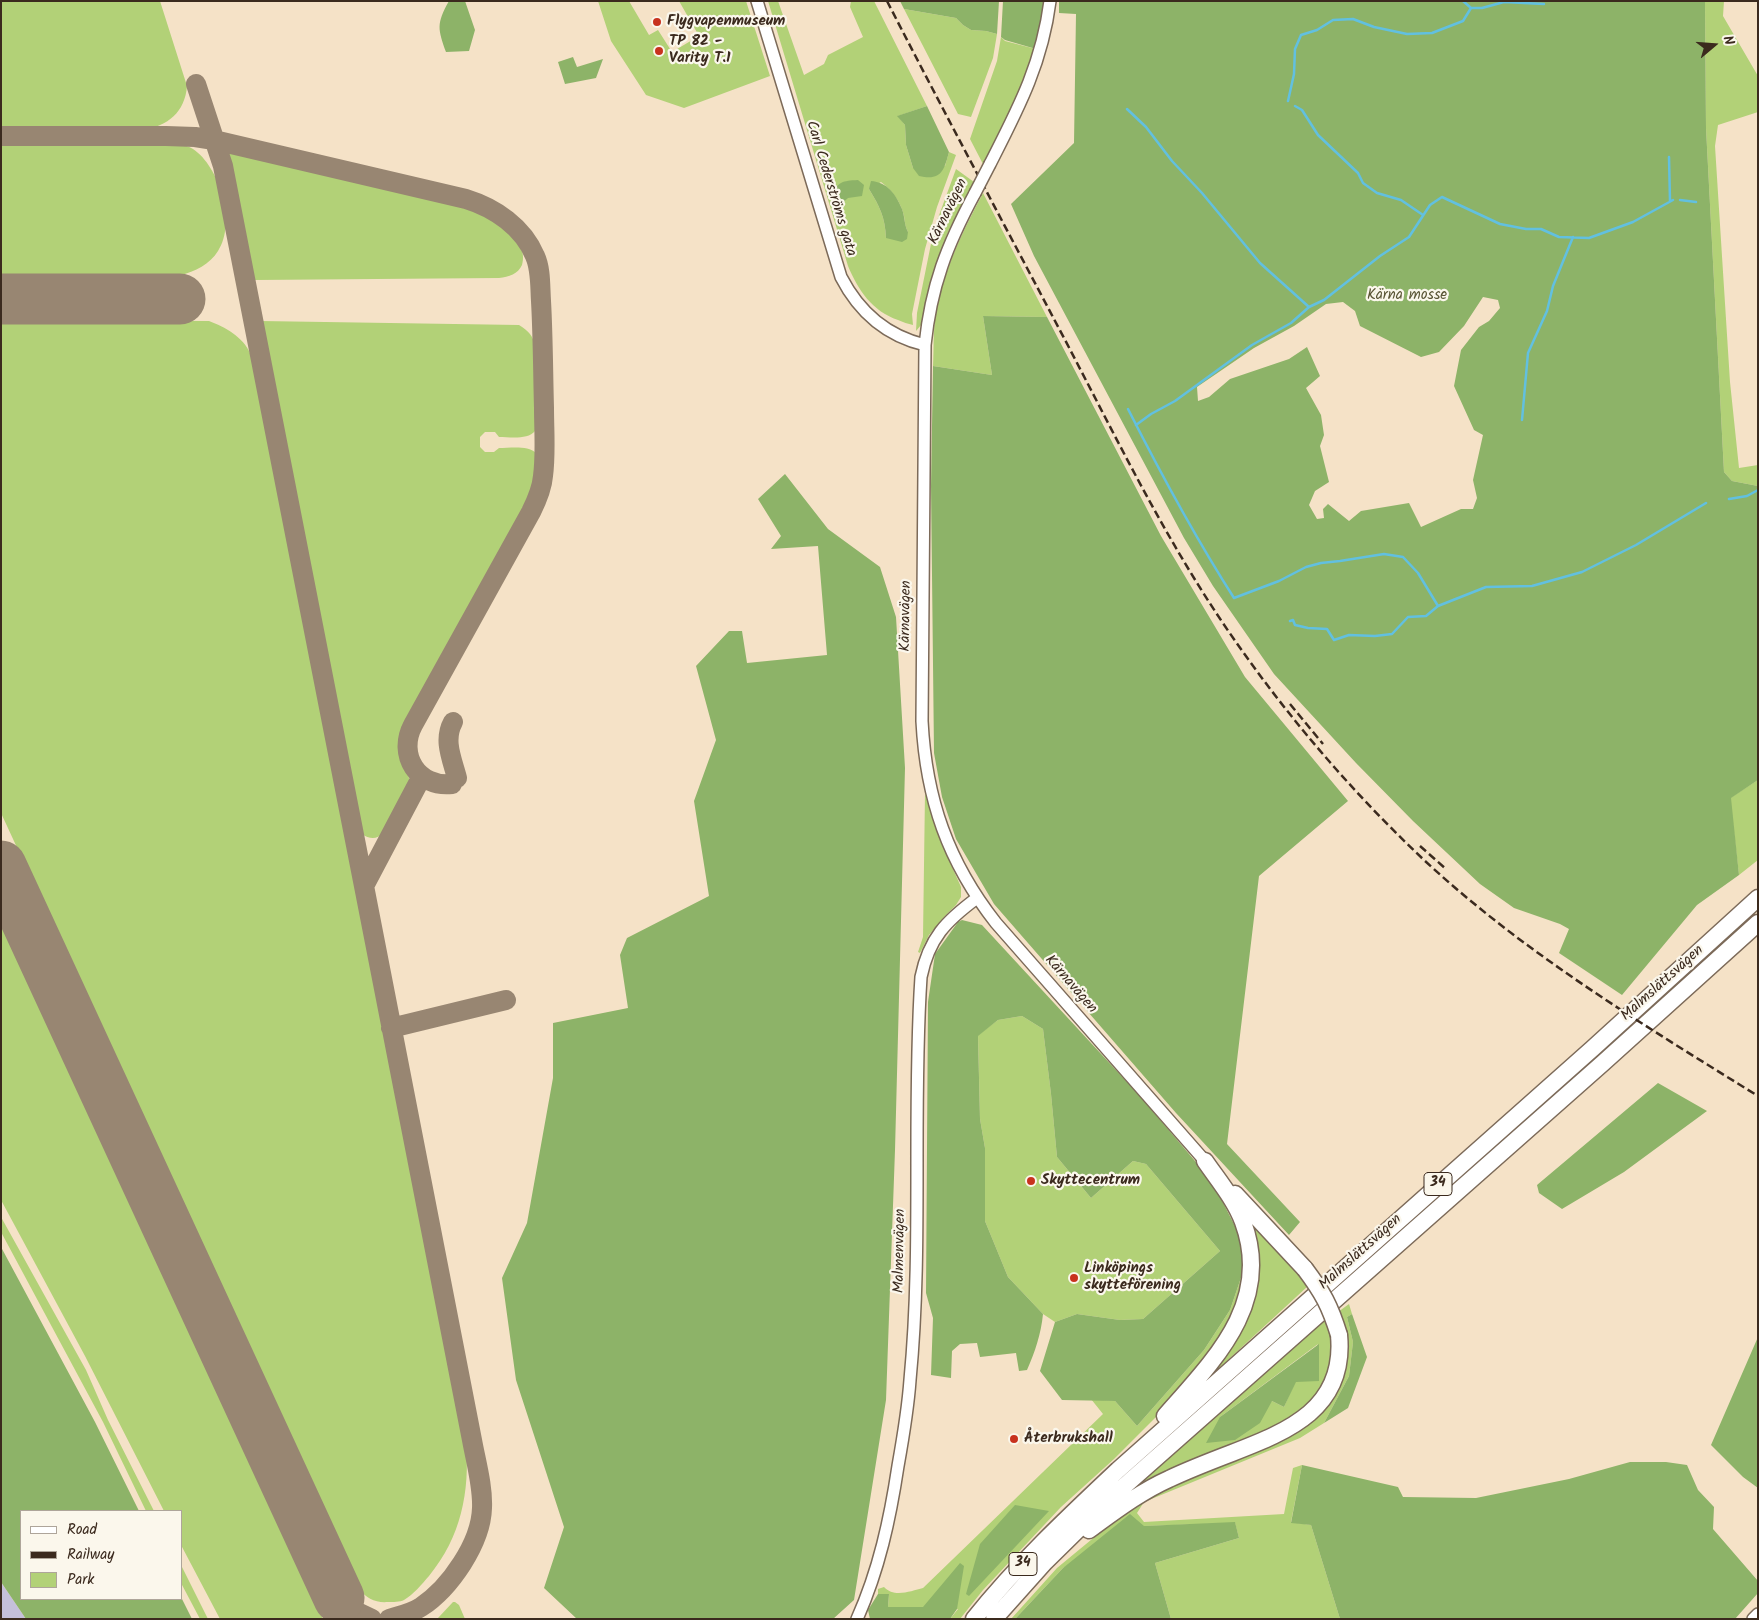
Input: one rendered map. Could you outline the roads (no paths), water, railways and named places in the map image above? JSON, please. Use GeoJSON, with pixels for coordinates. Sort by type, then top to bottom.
{"type":"FeatureCollection","features":[{"type":"Feature","properties":{"kind":"highway","name":"Malmslättsvägen"},"geometry":{"type":"LineString","coordinates":[[974,1619],[1024,1562],[1118,1470],[1592,1049],[1758,898]]}},
{"type":"Feature","properties":{"kind":"highway","name":"Malmslättsvägen"},"geometry":{"type":"LineString","coordinates":[[994,1619],[1045,1562],[1104,1504],[1603,1063],[1758,923]]}},
{"type":"Feature","properties":{"kind":"highway"},"geometry":{"type":"LineString","coordinates":[[1118,1470],[1194,1383],[1225,1343],[1237,1324],[1248,1297],[1252,1271],[1251,1255],[1243,1222],[1224,1188],[1205,1161]]}},
{"type":"Feature","properties":{"kind":"highway"},"geometry":{"type":"LineString","coordinates":[[1045,1562],[1138,1496],[1166,1480],[1263,1441],[1300,1422],[1315,1409],[1328,1392],[1338,1362],[1340,1349],[1339,1335],[1333,1314],[1322,1292],[1305,1269],[1205,1161]]}},
{"type":"Feature","properties":{"kind":"street","name":"Carl Cederströms gata"},"geometry":{"type":"LineString","coordinates":[[757,1],[832,251],[842,277],[854,298],[876,322],[900,337],[925,345]]}},
{"type":"Feature","properties":{"kind":"street","name":"Kärnavägen"},"geometry":{"type":"LineString","coordinates":[[1050,1],[1046,28],[1034,73],[1020,105],[949,244],[936,281],[930,308],[925,345],[923,749],[930,790],[944,834],[977,898],[996,923],[1205,1161]]}},
{"type":"Feature","properties":{"kind":"street","name":"Malmenvägen"},"geometry":{"type":"LineString","coordinates":[[857,1619],[874,1578],[890,1514],[907,1415],[915,1296],[921,977],[924,959],[931,944],[951,918],[977,898]]}},
{"type":"Feature","properties":{"kind":"street"},"geometry":{"type":"LineString","coordinates":[[1753,1619],[1758,1614]]}},
{"type":"Feature","properties":{"kind":"waterway"},"geometry":{"type":"LineString","coordinates":[[1463,1],[1471,8],[1482,8],[1504,2],[1544,4]]}},
{"type":"Feature","properties":{"kind":"waterway"},"geometry":{"type":"LineString","coordinates":[[1288,101],[1294,74],[1295,49],[1301,35],[1317,30],[1333,20],[1353,19],[1374,27],[1407,34],[1432,33],[1463,21],[1471,8]]}},
{"type":"Feature","properties":{"kind":"waterway"},"geometry":{"type":"LineString","coordinates":[[1295,106],[1302,110],[1318,135],[1358,173],[1363,183],[1377,193],[1401,200],[1423,215]]}},
{"type":"Feature","properties":{"kind":"waterway"},"geometry":{"type":"LineString","coordinates":[[1127,109],[1146,127],[1172,161],[1202,193],[1260,263],[1309,307],[1324,300],[1380,256],[1409,237],[1430,205],[1442,197],[1500,224],[1526,229],[1541,229],[1559,237],[1589,238],[1633,222],[1673,200]]}},
{"type":"Feature","properties":{"kind":"waterway"},"geometry":{"type":"LineString","coordinates":[[1669,157],[1670,201]]}},
{"type":"Feature","properties":{"kind":"waterway"},"geometry":{"type":"LineString","coordinates":[[1680,200],[1696,202]]}},
{"type":"Feature","properties":{"kind":"waterway"},"geometry":{"type":"LineString","coordinates":[[1522,420],[1528,353],[1547,311],[1553,286],[1573,237]]}},
{"type":"Feature","properties":{"kind":"waterway"},"geometry":{"type":"LineString","coordinates":[[1136,425],[1151,414],[1175,401],[1252,345],[1291,323],[1309,307]]}},
{"type":"Feature","properties":{"kind":"waterway"},"geometry":{"type":"LineString","coordinates":[[1128,409],[1179,505],[1234,598],[1279,581],[1306,567],[1384,554],[1403,557],[1418,573],[1438,606]]}},
{"type":"Feature","properties":{"kind":"waterway"},"geometry":{"type":"LineString","coordinates":[[1729,499],[1747,496],[1758,490]]}},
{"type":"Feature","properties":{"kind":"waterway"},"geometry":{"type":"LineString","coordinates":[[1290,621],[1293,620],[1295,625],[1308,628],[1327,629],[1334,640],[1349,635],[1375,636],[1392,634],[1408,617],[1426,616],[1438,606],[1486,587],[1532,586],[1582,572],[1636,545],[1706,503]]}},
{"type":"Feature","properties":{"kind":"railway"},"geometry":{"type":"LineString","coordinates":[[887,1],[1162,524],[1229,632],[1296,722],[1345,779],[1397,834],[1462,894],[1543,957],[1585,986],[1758,1096]]}},
{"type":"Feature","properties":{"kind":"railway"},"geometry":{"type":"LineString","coordinates":[[1290,704],[1323,744]]}},
{"type":"Feature","properties":{"kind":"railway"},"geometry":{"type":"LineString","coordinates":[[1420,846],[1446,869]]}},
{"type":"Feature","properties":{"kind":"place","name":"Flygvapenmuseum"},"geometry":{"type":"Point","coordinates":[657,22]}},
{"type":"Feature","properties":{"kind":"place","name":"TP 82 - Varity T.1"},"geometry":{"type":"Point","coordinates":[659,51]}},
{"type":"Feature","properties":{"kind":"place","name":"Skyttecentrum"},"geometry":{"type":"Point","coordinates":[1031,1181]}},
{"type":"Feature","properties":{"kind":"place","name":"Linköpings skytteförening"},"geometry":{"type":"Point","coordinates":[1074,1278]}},
{"type":"Feature","properties":{"kind":"place","name":"Återbrukshall"},"geometry":{"type":"Point","coordinates":[1014,1439]}},
{"type":"Feature","properties":{"kind":"park label","name":"Kärna mosse"},"geometry":{"type":"Point","coordinates":[1407,296]}}]}
